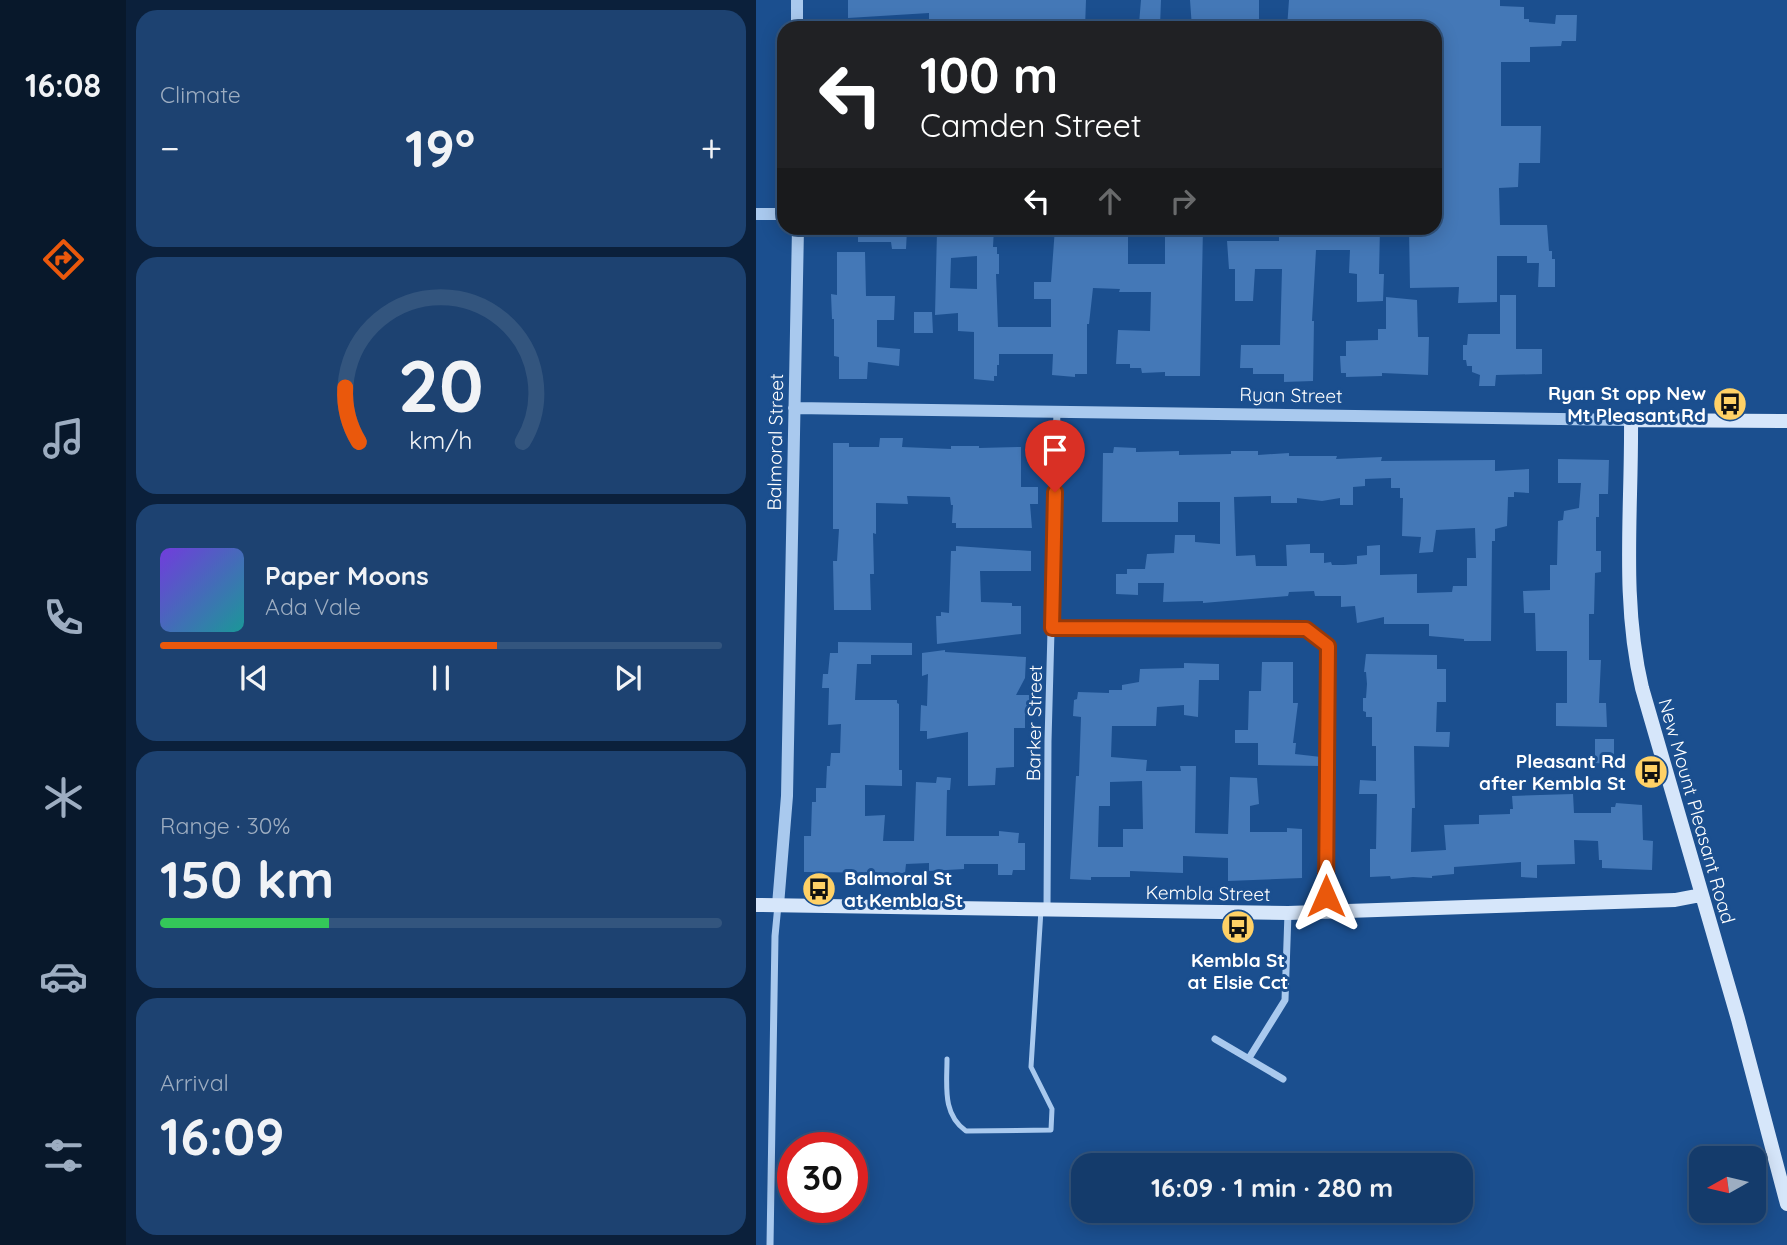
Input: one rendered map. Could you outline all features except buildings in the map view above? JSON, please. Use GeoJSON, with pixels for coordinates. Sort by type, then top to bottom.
{"type":"FeatureCollection","features":[{"type":"Feature","properties":{"kind":"main road","name":"Ryan Street"},"geometry":{"type":"LineString","coordinates":[[1632,420],[1787,421]]}},
{"type":"Feature","properties":{"kind":"main road","name":"New Mount Pleasant Road"},"geometry":{"type":"LineString","coordinates":[[1632,420],[1630,605],[1634,656],[1738,1019],[1787,1204]]}},
{"type":"Feature","properties":{"kind":"main road","name":"Kembla Street"},"geometry":{"type":"LineString","coordinates":[[756,905],[1288,913],[1675,900],[1701,895]]}},
{"type":"Feature","properties":{"kind":"street"},"geometry":{"type":"LineString","coordinates":[[797,0],[797,21]]}},
{"type":"Feature","properties":{"kind":"street"},"geometry":{"type":"LineString","coordinates":[[756,214],[777,214]]}},
{"type":"Feature","properties":{"kind":"street","name":"Balmoral Street"},"geometry":{"type":"LineString","coordinates":[[770,1245],[775,936],[787,796],[798,235]]}},
{"type":"Feature","properties":{"kind":"street","name":"Ryan Street"},"geometry":{"type":"LineString","coordinates":[[794,408],[1632,420]]}},
{"type":"Feature","properties":{"kind":"street","name":"Barker Street"},"geometry":{"type":"LineString","coordinates":[[1044,910],[1057,411]]}},
{"type":"Feature","properties":{"kind":"street"},"geometry":{"type":"LineString","coordinates":[[1052,628],[1306,629],[1328,646],[1326,912]]}},
{"type":"Feature","properties":{"kind":"street"},"geometry":{"type":"LineString","coordinates":[[1249,1058],[1285,1000],[1288,913]]}},
{"type":"Feature","properties":{"kind":"street"},"geometry":{"type":"LineString","coordinates":[[1215,1039],[1283,1079]]}},
{"type":"Feature","properties":{"kind":"lane"},"geometry":{"type":"LineString","coordinates":[[947,1059],[948,1108],[956,1124],[966,1130],[1051,1130],[1052,1109],[1031,1068],[1044,910]]}},
{"type":"Feature","properties":{"kind":"place","name":"Ryan St opp New Mt Pleasant Rd"},"geometry":{"type":"Point","coordinates":[1730,404]}},
{"type":"Feature","properties":{"kind":"place","name":"Pleasant Rd after Kembla St"},"geometry":{"type":"Point","coordinates":[1651,772]}},
{"type":"Feature","properties":{"kind":"place","name":"Balmoral St at Kembla St"},"geometry":{"type":"Point","coordinates":[819,889]}},
{"type":"Feature","properties":{"kind":"place","name":"Kembla St at Elsie Cct"},"geometry":{"type":"Point","coordinates":[1238,927]}},
{"type":"Feature","properties":{"kind":"route"},"geometry":{"type":"LineString","coordinates":[[1055,492],[1052,628],[1306,629],[1328,646],[1326,896]]}}]}
